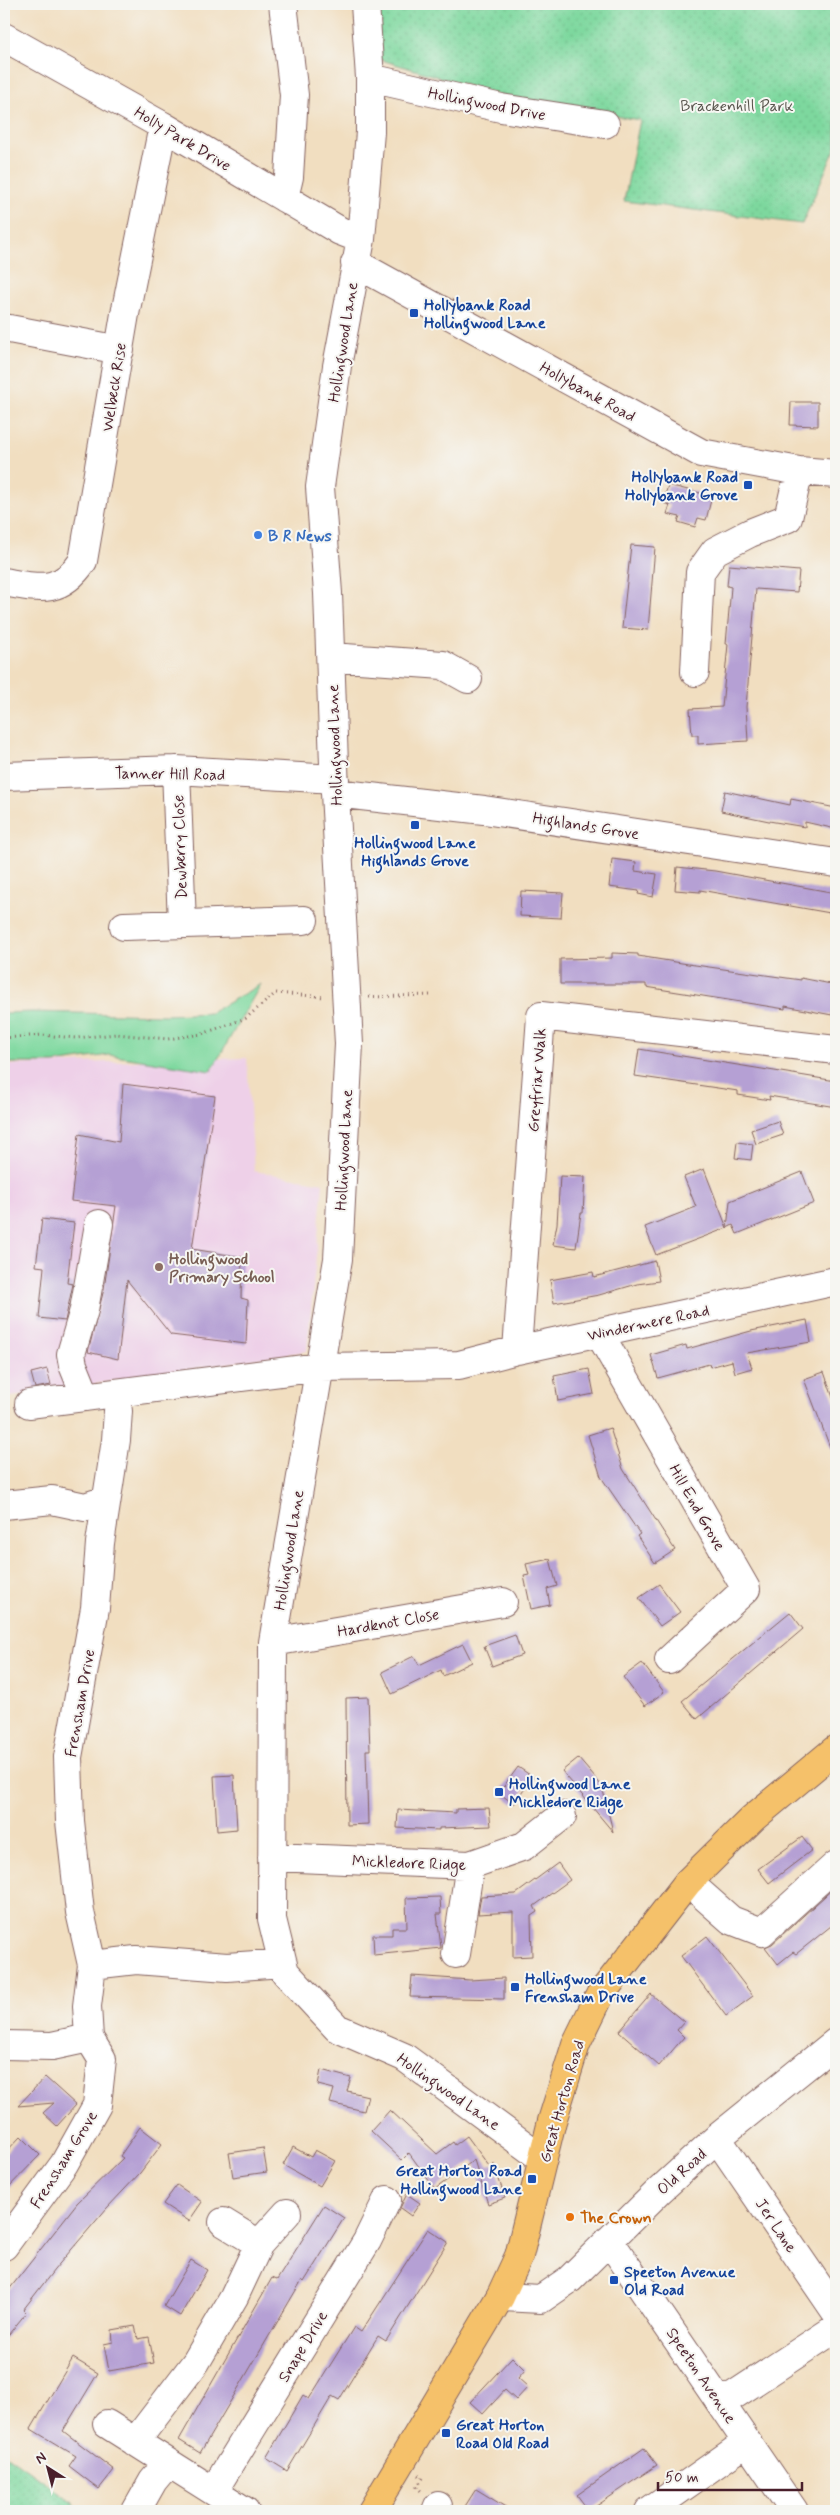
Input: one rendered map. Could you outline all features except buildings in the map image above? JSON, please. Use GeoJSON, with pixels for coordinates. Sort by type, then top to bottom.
{"type":"FeatureCollection","features":[{"type":"Feature","properties":{"kind":"main road","name":"Great Horton Road"},"geometry":{"type":"LineString","coordinates":[[372,2511],[500,2297],[519,2256],[552,2121],[576,2044],[600,1995],[688,1882],[753,1818],[836,1750]]}},
{"type":"Feature","properties":{"kind":"street"},"geometry":{"type":"LineString","coordinates":[[283,4],[294,95],[289,177],[284,198]]}},
{"type":"Feature","properties":{"kind":"street","name":"Hollingwood Lane"},"geometry":{"type":"LineString","coordinates":[[365,4],[370,78],[370,132],[358,251],[337,366],[320,487],[331,657],[335,786],[349,1044],[338,1259],[273,1642],[272,1919],[286,1972],[337,2028],[404,2057],[543,2160]]}},
{"type":"Feature","properties":{"kind":"street","name":"Holly Park Drive"},"geometry":{"type":"LineString","coordinates":[[4,37],[163,126],[340,231],[358,251]]}},
{"type":"Feature","properties":{"kind":"street","name":"Hollingwood Drive"},"geometry":{"type":"LineString","coordinates":[[370,78],[501,108],[605,124]]}},
{"type":"Feature","properties":{"kind":"street","name":"Welbeck Rise"},"geometry":{"type":"LineString","coordinates":[[4,582],[42,589],[54,586],[67,580],[82,561],[163,126]]}},
{"type":"Feature","properties":{"kind":"street","name":"Hollybank Road"},"geometry":{"type":"LineString","coordinates":[[358,251],[701,453],[799,471],[836,474]]}},
{"type":"Feature","properties":{"kind":"street"},"geometry":{"type":"LineString","coordinates":[[4,328],[120,350]]}},
{"type":"Feature","properties":{"kind":"street"},"geometry":{"type":"LineString","coordinates":[[695,672],[700,572],[716,551],[750,533],[788,518],[799,471]]}},
{"type":"Feature","properties":{"kind":"street"},"geometry":{"type":"LineString","coordinates":[[331,657],[443,665],[468,679]]}},
{"type":"Feature","properties":{"kind":"street","name":"Tanner Hill Road"},"geometry":{"type":"LineString","coordinates":[[4,776],[176,770],[335,786]]}},
{"type":"Feature","properties":{"kind":"street","name":"Dewberry Close"},"geometry":{"type":"LineString","coordinates":[[176,770],[182,924]]}},
{"type":"Feature","properties":{"kind":"street","name":"Highlands Grove"},"geometry":{"type":"LineString","coordinates":[[335,786],[836,863]]}},
{"type":"Feature","properties":{"kind":"street"},"geometry":{"type":"LineString","coordinates":[[124,926],[304,920]]}},
{"type":"Feature","properties":{"kind":"street","name":"Greyfriar Walk"},"geometry":{"type":"LineString","coordinates":[[517,1350],[541,1016],[836,1050]]}},
{"type":"Feature","properties":{"kind":"street"},"geometry":{"type":"LineString","coordinates":[[86,1397],[72,1364],[71,1354],[84,1310],[99,1224]]}},
{"type":"Feature","properties":{"kind":"street","name":"Windermere Road"},"geometry":{"type":"LineString","coordinates":[[29,1404],[320,1367],[459,1365],[517,1350],[599,1333],[834,1288]]}},
{"type":"Feature","properties":{"kind":"street","name":"Hill End Grove"},"geometry":{"type":"LineString","coordinates":[[599,1333],[746,1589],[669,1660]]}},
{"type":"Feature","properties":{"kind":"street","name":"Frensham Drive"},"geometry":{"type":"LineString","coordinates":[[87,2006],[92,1965],[80,1912],[70,1821],[68,1757],[95,1608],[100,1543],[116,1440],[118,1411]]}},
{"type":"Feature","properties":{"kind":"street"},"geometry":{"type":"LineString","coordinates":[[4,1505],[52,1500],[85,1507],[106,1500]]}},
{"type":"Feature","properties":{"kind":"street","name":"Hardknot Close"},"geometry":{"type":"LineString","coordinates":[[273,1642],[503,1602]]}},
{"type":"Feature","properties":{"kind":"street","name":"Mickledore Ridge"},"geometry":{"type":"LineString","coordinates":[[272,1857],[470,1865],[524,1846],[562,1816]]}},
{"type":"Feature","properties":{"kind":"street"},"geometry":{"type":"LineString","coordinates":[[456,1954],[470,1865]]}},
{"type":"Feature","properties":{"kind":"street"},"geometry":{"type":"LineString","coordinates":[[688,1882],[730,1920],[762,1932],[836,1865]]}},
{"type":"Feature","properties":{"kind":"street"},"geometry":{"type":"LineString","coordinates":[[92,1965],[136,1960],[227,1968],[283,1963]]}},
{"type":"Feature","properties":{"kind":"street","name":"Frensham Grove"},"geometry":{"type":"LineString","coordinates":[[4,2246],[64,2164],[97,2105],[102,2059],[89,2038],[87,2006]]}},
{"type":"Feature","properties":{"kind":"street"},"geometry":{"type":"LineString","coordinates":[[4,2045],[52,2046],[89,2038]]}},
{"type":"Feature","properties":{"kind":"street","name":"Old Road"},"geometry":{"type":"LineString","coordinates":[[500,2297],[541,2299],[570,2279],[717,2138],[834,2050]]}},
{"type":"Feature","properties":{"kind":"street","name":"Jer Lane"},"geometry":{"type":"LineString","coordinates":[[717,2138],[836,2312]]}},
{"type":"Feature","properties":{"kind":"street","name":"Snape Drive"},"geometry":{"type":"LineString","coordinates":[[214,2490],[367,2241],[387,2200]]}},
{"type":"Feature","properties":{"kind":"street"},"geometry":{"type":"LineString","coordinates":[[134,2442],[196,2362],[234,2297],[259,2244],[287,2213]]}},
{"type":"Feature","properties":{"kind":"street"},"geometry":{"type":"LineString","coordinates":[[223,2222],[259,2244]]}},
{"type":"Feature","properties":{"kind":"street","name":"Speeton Avenue"},"geometry":{"type":"LineString","coordinates":[[609,2240],[794,2511]]}},
{"type":"Feature","properties":{"kind":"street"},"geometry":{"type":"LineString","coordinates":[[722,2403],[836,2328]]}},
{"type":"Feature","properties":{"kind":"street"},"geometry":{"type":"LineString","coordinates":[[107,2424],[245,2511]]}},
{"type":"Feature","properties":{"kind":"street"},"geometry":{"type":"LineString","coordinates":[[649,2511],[748,2442]]}},
{"type":"Feature","properties":{"kind":"street"},"geometry":{"type":"LineString","coordinates":[[136,2511],[153,2481],[168,2463]]}},
{"type":"Feature","properties":{"kind":"path"},"geometry":{"type":"LineString","coordinates":[[4,1038],[42,1035],[76,1038],[116,1034],[168,1039],[202,1034],[246,1018],[276,993],[346,997],[430,995]]}},
{"type":"Feature","properties":{"kind":"path"},"geometry":{"type":"LineString","coordinates":[[402,2460],[423,2478],[417,2487],[437,2509]]}},
{"type":"Feature","properties":{"kind":"shaded area","name":"Hollingwood Primary School"},"geometry":{"type":"Polygon","coordinates":[[[247,1058],[254,1171],[323,1183],[307,1351],[4,1398],[4,1065],[247,1058]]]}},
{"type":"Feature","properties":{"kind":"green space","name":"Brackenhill Park"},"geometry":{"type":"Polygon","coordinates":[[[376,4],[836,4],[836,147],[802,224],[624,201],[640,120],[519,101],[378,59],[376,4]]]}},
{"type":"Feature","properties":{"kind":"green space"},"geometry":{"type":"Polygon","coordinates":[[[261,984],[211,1071],[109,1055],[54,1063],[4,1063],[4,1013],[166,1015],[210,1013],[261,984]]]}},
{"type":"Feature","properties":{"kind":"green space"},"geometry":{"type":"Polygon","coordinates":[[[4,2453],[73,2502],[79,2511],[4,2511],[4,2453]]]}},
{"type":"Feature","properties":{"kind":"place","name":"Hollybank Road Hollingwood Lane"},"geometry":{"type":"Point","coordinates":[414,313]}},
{"type":"Feature","properties":{"kind":"place","name":"Hollybank Road Hollybank Grove"},"geometry":{"type":"Point","coordinates":[748,485]}},
{"type":"Feature","properties":{"kind":"place","name":"B R News"},"geometry":{"type":"Point","coordinates":[258,535]}},
{"type":"Feature","properties":{"kind":"place","name":"Hollingwood Lane Highlands Grove"},"geometry":{"type":"Point","coordinates":[415,825]}},
{"type":"Feature","properties":{"kind":"place","name":"Hollingwood Primary School"},"geometry":{"type":"Point","coordinates":[159,1267]}},
{"type":"Feature","properties":{"kind":"place","name":"Hollingwood Lane Mickledore Ridge"},"geometry":{"type":"Point","coordinates":[499,1792]}},
{"type":"Feature","properties":{"kind":"place","name":"Hollingwood Lane Frensham Drive"},"geometry":{"type":"Point","coordinates":[515,1987]}},
{"type":"Feature","properties":{"kind":"place","name":"Great Horton Road Hollingwood Lane"},"geometry":{"type":"Point","coordinates":[532,2179]}},
{"type":"Feature","properties":{"kind":"place","name":"The Crown"},"geometry":{"type":"Point","coordinates":[570,2217]}},
{"type":"Feature","properties":{"kind":"place","name":"Speeton Avenue Old Road"},"geometry":{"type":"Point","coordinates":[614,2280]}},
{"type":"Feature","properties":{"kind":"place","name":"Great Horton Road Old Road"},"geometry":{"type":"Point","coordinates":[446,2433]}}]}
